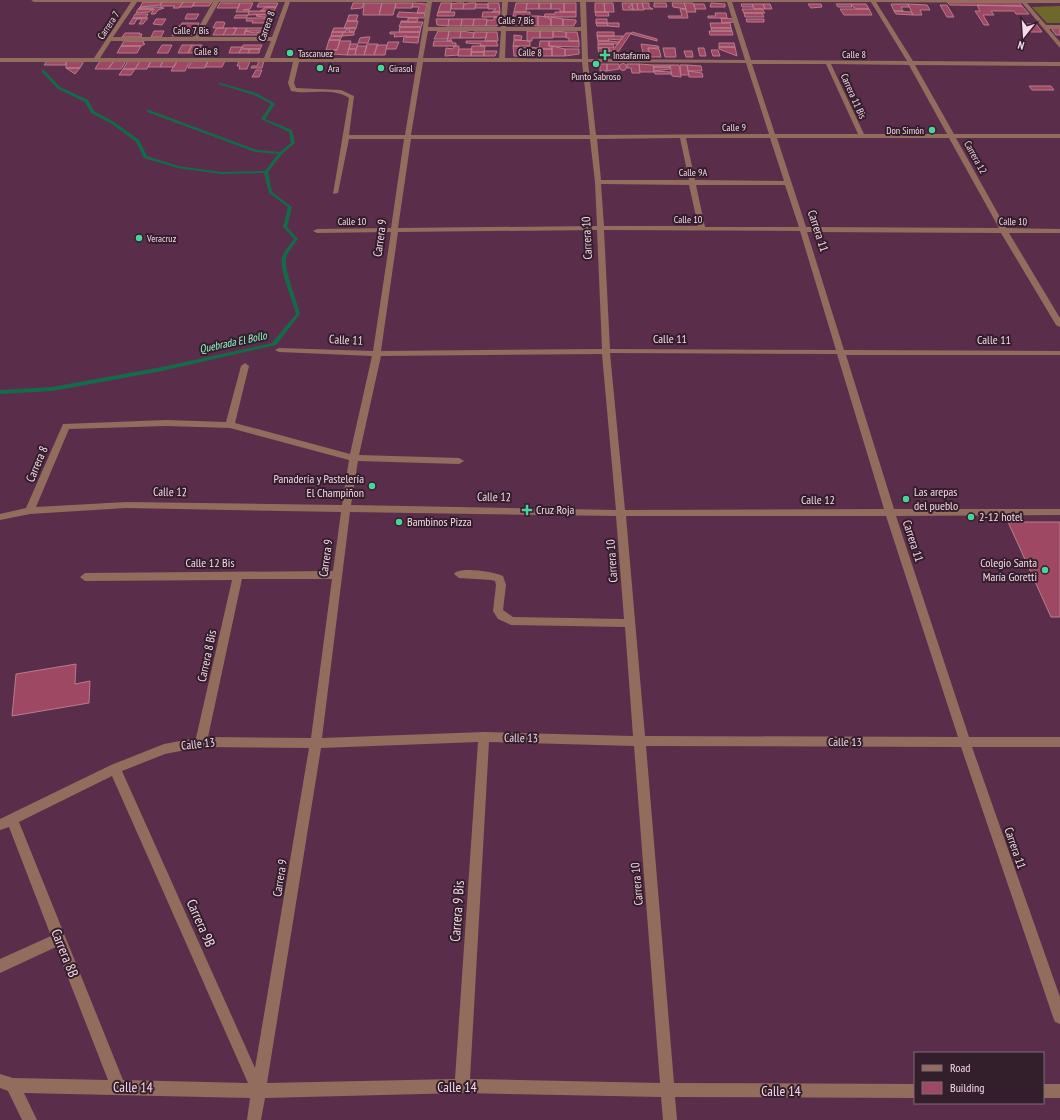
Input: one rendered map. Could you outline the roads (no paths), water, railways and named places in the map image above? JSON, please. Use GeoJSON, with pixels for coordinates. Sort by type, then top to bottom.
{"type":"FeatureCollection","features":[{"type":"Feature","properties":{"kind":"street"},"geometry":{"type":"LineString","coordinates":[[34,0],[1060,1]]}},
{"type":"Feature","properties":{"kind":"street","name":"Carrera 7"},"geometry":{"type":"LineString","coordinates":[[96,60],[135,0]]}},
{"type":"Feature","properties":{"kind":"street"},"geometry":{"type":"LineString","coordinates":[[195,39],[217,0]]}},
{"type":"Feature","properties":{"kind":"street","name":"Carrera 8"},"geometry":{"type":"LineString","coordinates":[[266,61],[288,0]]}},
{"type":"Feature","properties":{"kind":"street","name":"Carrera 9"},"geometry":{"type":"LineString","coordinates":[[254,1120],[316,743],[336,575],[346,507],[354,458],[377,354],[408,136],[430,0]]}},
{"type":"Feature","properties":{"kind":"street","name":"Carrera 10"},"geometry":{"type":"LineString","coordinates":[[583,0],[585,61],[598,182],[606,351],[621,513],[670,1120]]}},
{"type":"Feature","properties":{"kind":"street","name":"Carrera 12"},"geometry":{"type":"LineString","coordinates":[[872,0],[912,62],[1004,231],[1060,325]]}},
{"type":"Feature","properties":{"kind":"street"},"geometry":{"type":"LineString","coordinates":[[502,60],[505,28],[505,1]]}},
{"type":"Feature","properties":{"kind":"street","name":"Carrera 11"},"geometry":{"type":"LineString","coordinates":[[729,1],[750,62],[842,351],[890,512],[965,742],[1060,1017]]}},
{"type":"Feature","properties":{"kind":"street"},"geometry":{"type":"LineString","coordinates":[[1023,1],[1060,46]]}},
{"type":"Feature","properties":{"kind":"street"},"geometry":{"type":"LineString","coordinates":[[1044,27],[1060,27]]}},
{"type":"Feature","properties":{"kind":"street","name":"Calle 7 Bis"},"geometry":{"type":"LineString","coordinates":[[425,29],[583,29]]}},
{"type":"Feature","properties":{"kind":"street","name":"Calle 7 Bis"},"geometry":{"type":"LineString","coordinates":[[110,39],[273,39]]}},
{"type":"Feature","properties":{"kind":"street","name":"Calle 8"},"geometry":{"type":"LineString","coordinates":[[0,60],[502,60],[1060,64]]}},
{"type":"Feature","properties":{"kind":"street"},"geometry":{"type":"LineString","coordinates":[[296,61],[291,83],[293,90],[338,91],[349,94],[352,97],[335,193]]}},
{"type":"Feature","properties":{"kind":"street","name":"Carrera 11 Bis"},"geometry":{"type":"LineString","coordinates":[[828,63],[862,137]]}},
{"type":"Feature","properties":{"kind":"street","name":"Calle 9"},"geometry":{"type":"LineString","coordinates":[[346,136],[1060,136]]}},
{"type":"Feature","properties":{"kind":"street"},"geometry":{"type":"LineString","coordinates":[[682,137],[702,229]]}},
{"type":"Feature","properties":{"kind":"street","name":"Calle 9A"},"geometry":{"type":"LineString","coordinates":[[598,182],[788,183]]}},
{"type":"Feature","properties":{"kind":"street","name":"Calle 10"},"geometry":{"type":"LineString","coordinates":[[317,231],[600,228],[1060,231]]}},
{"type":"Feature","properties":{"kind":"street","name":"Calle 11"},"geometry":{"type":"LineString","coordinates":[[279,350],[377,354],[606,351],[1060,353]]}},
{"type":"Feature","properties":{"kind":"street"},"geometry":{"type":"LineString","coordinates":[[244,366],[230,425],[354,458],[459,461]]}},
{"type":"Feature","properties":{"kind":"street","name":"Carrera 8"},"geometry":{"type":"LineString","coordinates":[[30,511],[66,426],[166,423],[230,425]]}},
{"type":"Feature","properties":{"kind":"street","name":"Calle 12"},"geometry":{"type":"LineString","coordinates":[[0,517],[30,511],[126,505],[346,507],[621,513],[1060,512]]}},
{"type":"Feature","properties":{"kind":"street"},"geometry":{"type":"LineString","coordinates":[[459,574],[493,576],[499,579],[501,585],[498,611],[502,616],[511,622],[630,623]]}},
{"type":"Feature","properties":{"kind":"street","name":"Calle 12 Bis"},"geometry":{"type":"LineString","coordinates":[[85,577],[336,575]]}},
{"type":"Feature","properties":{"kind":"street","name":"Carrera 8 Bis"},"geometry":{"type":"LineString","coordinates":[[201,742],[238,576]]}},
{"type":"Feature","properties":{"kind":"street","name":"Calle 13"},"geometry":{"type":"LineString","coordinates":[[6,822],[115,769],[164,749],[201,742],[316,743],[484,737],[639,741],[1060,742]]}},
{"type":"Feature","properties":{"kind":"street","name":"Carrera 9 Bis"},"geometry":{"type":"LineString","coordinates":[[462,1086],[484,737]]}},
{"type":"Feature","properties":{"kind":"street","name":"Carrera 9B"},"geometry":{"type":"LineString","coordinates":[[115,769],[258,1091]]}},
{"type":"Feature","properties":{"kind":"street","name":"Carrera 8B"},"geometry":{"type":"LineString","coordinates":[[6,822],[59,938],[118,1087]]}},
{"type":"Feature","properties":{"kind":"street"},"geometry":{"type":"LineString","coordinates":[[0,966],[59,938]]}},
{"type":"Feature","properties":{"kind":"street"},"geometry":{"type":"LineString","coordinates":[[7,1083],[30,1120]]}},
{"type":"Feature","properties":{"kind":"street","name":"Calle 14"},"geometry":{"type":"LineString","coordinates":[[7,1083],[258,1091],[462,1086],[667,1090],[914,1091]]}},
{"type":"Feature","properties":{"kind":"street"},"geometry":{"type":"LineString","coordinates":[[1044,1091],[1060,1091]]}},
{"type":"Feature","properties":{"kind":"waterway","name":"Quebrada El Bollo"},"geometry":{"type":"LineString","coordinates":[[43,71],[59,88],[87,101],[92,112],[113,123],[138,141],[145,157],[178,167],[221,173],[266,172]]}},
{"type":"Feature","properties":{"kind":"waterway"},"geometry":{"type":"LineString","coordinates":[[220,84],[255,94],[273,104],[263,119],[291,131],[293,143],[281,153]]}},
{"type":"Feature","properties":{"kind":"waterway"},"geometry":{"type":"LineString","coordinates":[[148,111],[256,151],[281,153]]}},
{"type":"Feature","properties":{"kind":"waterway"},"geometry":{"type":"LineString","coordinates":[[266,172],[281,153]]}},
{"type":"Feature","properties":{"kind":"waterway","name":"Quebrada El Bollo"},"geometry":{"type":"LineString","coordinates":[[0,392],[52,389],[162,369],[274,344],[298,314],[284,264],[284,258],[296,239],[285,227],[290,207],[270,192],[266,172]]}},
{"type":"Feature","properties":{"kind":"place","name":"Tascanuez"},"geometry":{"type":"Point","coordinates":[290,53]}},
{"type":"Feature","properties":{"kind":"place","name":"Instafarma"},"geometry":{"type":"Point","coordinates":[605,55]}},
{"type":"Feature","properties":{"kind":"place","name":"Punto Sabroso"},"geometry":{"type":"Point","coordinates":[596,64]}},
{"type":"Feature","properties":{"kind":"place","name":"Ara"},"geometry":{"type":"Point","coordinates":[320,68]}},
{"type":"Feature","properties":{"kind":"place","name":"Girasol"},"geometry":{"type":"Point","coordinates":[381,68]}},
{"type":"Feature","properties":{"kind":"place","name":"Don Simón"},"geometry":{"type":"Point","coordinates":[932,130]}},
{"type":"Feature","properties":{"kind":"place","name":"Veracruz"},"geometry":{"type":"Point","coordinates":[139,238]}},
{"type":"Feature","properties":{"kind":"place","name":"Panadería y Pastelería El Champiñon"},"geometry":{"type":"Point","coordinates":[372,486]}},
{"type":"Feature","properties":{"kind":"place","name":"Las arepas del pueblo"},"geometry":{"type":"Point","coordinates":[906,499]}},
{"type":"Feature","properties":{"kind":"place","name":"Cruz Roja"},"geometry":{"type":"Point","coordinates":[527,510]}},
{"type":"Feature","properties":{"kind":"place","name":"2-12 hotel"},"geometry":{"type":"Point","coordinates":[971,517]}},
{"type":"Feature","properties":{"kind":"place","name":"Bambinos Pizza"},"geometry":{"type":"Point","coordinates":[399,522]}},
{"type":"Feature","properties":{"kind":"place","name":"Colegio Santa María Goretti"},"geometry":{"type":"Point","coordinates":[1045,570]}}]}
